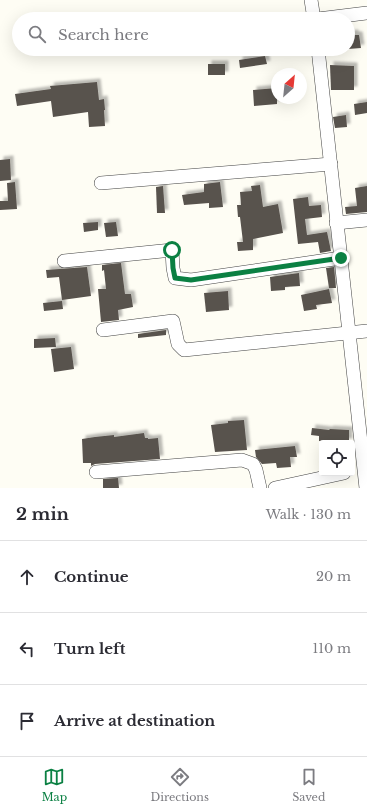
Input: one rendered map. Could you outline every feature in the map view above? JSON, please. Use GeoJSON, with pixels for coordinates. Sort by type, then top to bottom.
{"type":"FeatureCollection","features":[{"type":"Feature","properties":{"kind":"street"},"geometry":{"type":"LineString","coordinates":[[311,0],[313,12]]}},
{"type":"Feature","properties":{"kind":"street"},"geometry":{"type":"LineString","coordinates":[[355,14],[367,13]]}},
{"type":"Feature","properties":{"kind":"street"},"geometry":{"type":"LineString","coordinates":[[319,56],[349,333],[361,470],[366,488]]}},
{"type":"Feature","properties":{"kind":"street"},"geometry":{"type":"LineString","coordinates":[[101,183],[331,164]]}},
{"type":"Feature","properties":{"kind":"street"},"geometry":{"type":"LineString","coordinates":[[336,223],[367,220]]}},
{"type":"Feature","properties":{"kind":"street"},"geometry":{"type":"LineString","coordinates":[[64,261],[172,250],[175,278],[191,280],[341,258]]}},
{"type":"Feature","properties":{"kind":"street"},"geometry":{"type":"LineString","coordinates":[[103,330],[173,321],[178,344],[184,350],[367,331]]}},
{"type":"Feature","properties":{"kind":"street"},"geometry":{"type":"LineString","coordinates":[[96,472],[242,460],[253,464],[260,488]]}},
{"type":"Feature","properties":{"kind":"street"},"geometry":{"type":"LineString","coordinates":[[276,488],[330,476]]}},
{"type":"Feature","properties":{"kind":"building"},"geometry":{"type":"Polygon","coordinates":[[[355,35],[359,35],[361,48],[355,48],[355,35]]]}},
{"type":"Feature","properties":{"kind":"building"},"geometry":{"type":"Polygon","coordinates":[[[265,56],[267,64],[240,68],[239,60],[265,56]]]}},
{"type":"Feature","properties":{"kind":"building"},"geometry":{"type":"Polygon","coordinates":[[[208,64],[225,64],[225,75],[208,75],[208,64]]]}},
{"type":"Feature","properties":{"kind":"building"},"geometry":{"type":"Polygon","coordinates":[[[330,65],[354,66],[354,90],[331,90],[330,65]]]}},
{"type":"Feature","properties":{"kind":"building"},"geometry":{"type":"Polygon","coordinates":[[[97,82],[99,100],[104,99],[105,126],[89,127],[88,112],[53,117],[51,101],[17,106],[15,94],[51,89],[50,86],[97,82]]]}},
{"type":"Feature","properties":{"kind":"building"},"geometry":{"type":"Polygon","coordinates":[[[271,88],[271,104],[277,104],[254,106],[253,90],[271,88]]]}},
{"type":"Feature","properties":{"kind":"building"},"geometry":{"type":"Polygon","coordinates":[[[367,102],[367,113],[355,115],[354,104],[367,102]]]}},
{"type":"Feature","properties":{"kind":"building"},"geometry":{"type":"Polygon","coordinates":[[[346,115],[347,127],[335,128],[333,117],[346,115]]]}},
{"type":"Feature","properties":{"kind":"building"},"geometry":{"type":"Polygon","coordinates":[[[10,159],[11,180],[0,181],[0,160],[10,159]]]}},
{"type":"Feature","properties":{"kind":"building"},"geometry":{"type":"Polygon","coordinates":[[[15,182],[17,209],[0,210],[0,201],[8,201],[7,183],[15,182]]]}},
{"type":"Feature","properties":{"kind":"building"},"geometry":{"type":"Polygon","coordinates":[[[220,182],[223,207],[209,208],[209,203],[184,205],[182,195],[204,192],[204,184],[220,182]]]}},
{"type":"Feature","properties":{"kind":"building"},"geometry":{"type":"Polygon","coordinates":[[[260,185],[263,207],[278,204],[283,233],[253,239],[253,250],[238,251],[237,242],[243,242],[237,205],[241,205],[240,192],[252,191],[251,186],[260,185]]]}},
{"type":"Feature","properties":{"kind":"building"},"geometry":{"type":"Polygon","coordinates":[[[163,186],[165,213],[157,213],[156,187],[163,186]]]}},
{"type":"Feature","properties":{"kind":"building"},"geometry":{"type":"Polygon","coordinates":[[[367,186],[367,212],[346,214],[345,207],[357,206],[355,188],[367,186]]]}},
{"type":"Feature","properties":{"kind":"building"},"geometry":{"type":"Polygon","coordinates":[[[308,197],[309,206],[321,205],[322,217],[305,219],[307,235],[327,232],[331,251],[320,253],[318,242],[298,244],[293,199],[308,197]]]}},
{"type":"Feature","properties":{"kind":"building"},"geometry":{"type":"Polygon","coordinates":[[[98,222],[98,230],[84,232],[83,223],[98,222]]]}},
{"type":"Feature","properties":{"kind":"building"},"geometry":{"type":"Polygon","coordinates":[[[116,222],[118,236],[106,237],[104,223],[116,222]]]}},
{"type":"Feature","properties":{"kind":"building"},"geometry":{"type":"Polygon","coordinates":[[[121,263],[125,294],[131,294],[133,307],[118,310],[119,320],[101,322],[98,289],[106,289],[102,265],[121,263]]]}},
{"type":"Feature","properties":{"kind":"building"},"geometry":{"type":"Polygon","coordinates":[[[87,267],[91,296],[62,300],[59,277],[47,278],[46,270],[87,267]]]}},
{"type":"Feature","properties":{"kind":"building"},"geometry":{"type":"Polygon","coordinates":[[[334,267],[336,288],[329,288],[326,268],[334,267]]]}},
{"type":"Feature","properties":{"kind":"building"},"geometry":{"type":"Polygon","coordinates":[[[299,273],[300,286],[285,287],[285,290],[271,291],[270,277],[299,273]]]}},
{"type":"Feature","properties":{"kind":"building"},"geometry":{"type":"Polygon","coordinates":[[[329,289],[332,303],[316,305],[317,309],[304,311],[301,295],[329,289]]]}},
{"type":"Feature","properties":{"kind":"building"},"geometry":{"type":"Polygon","coordinates":[[[228,291],[229,310],[206,312],[204,293],[228,291]]]}},
{"type":"Feature","properties":{"kind":"building"},"geometry":{"type":"Polygon","coordinates":[[[62,301],[63,309],[44,311],[43,303],[62,301]]]}},
{"type":"Feature","properties":{"kind":"building"},"geometry":{"type":"Polygon","coordinates":[[[166,330],[166,335],[138,338],[138,334],[166,330]]]}},
{"type":"Feature","properties":{"kind":"building"},"geometry":{"type":"Polygon","coordinates":[[[55,338],[56,347],[34,348],[34,339],[55,338]]]}},
{"type":"Feature","properties":{"kind":"building"},"geometry":{"type":"Polygon","coordinates":[[[71,347],[74,369],[54,372],[51,349],[71,347]]]}},
{"type":"Feature","properties":{"kind":"building"},"geometry":{"type":"Polygon","coordinates":[[[244,420],[247,450],[215,452],[211,425],[228,423],[228,421],[244,420]]]}},
{"type":"Feature","properties":{"kind":"building"},"geometry":{"type":"Polygon","coordinates":[[[312,428],[349,430],[349,440],[319,440],[319,436],[311,435],[312,428]]]}},
{"type":"Feature","properties":{"kind":"building"},"geometry":{"type":"Polygon","coordinates":[[[144,433],[145,438],[158,438],[160,459],[95,464],[91,466],[91,463],[83,463],[82,439],[144,433]]]}},
{"type":"Feature","properties":{"kind":"building"},"geometry":{"type":"Polygon","coordinates":[[[295,446],[297,457],[290,457],[291,467],[277,468],[276,463],[262,464],[256,457],[255,450],[295,446]]]}},
{"type":"Feature","properties":{"kind":"building"},"geometry":{"type":"Polygon","coordinates":[[[118,478],[119,488],[103,488],[103,479],[118,478]]]}},
{"type":"Feature","properties":{"kind":"route"},"geometry":{"type":"LineString","coordinates":[[172,250],[175,278],[191,280],[341,258]]}}]}
